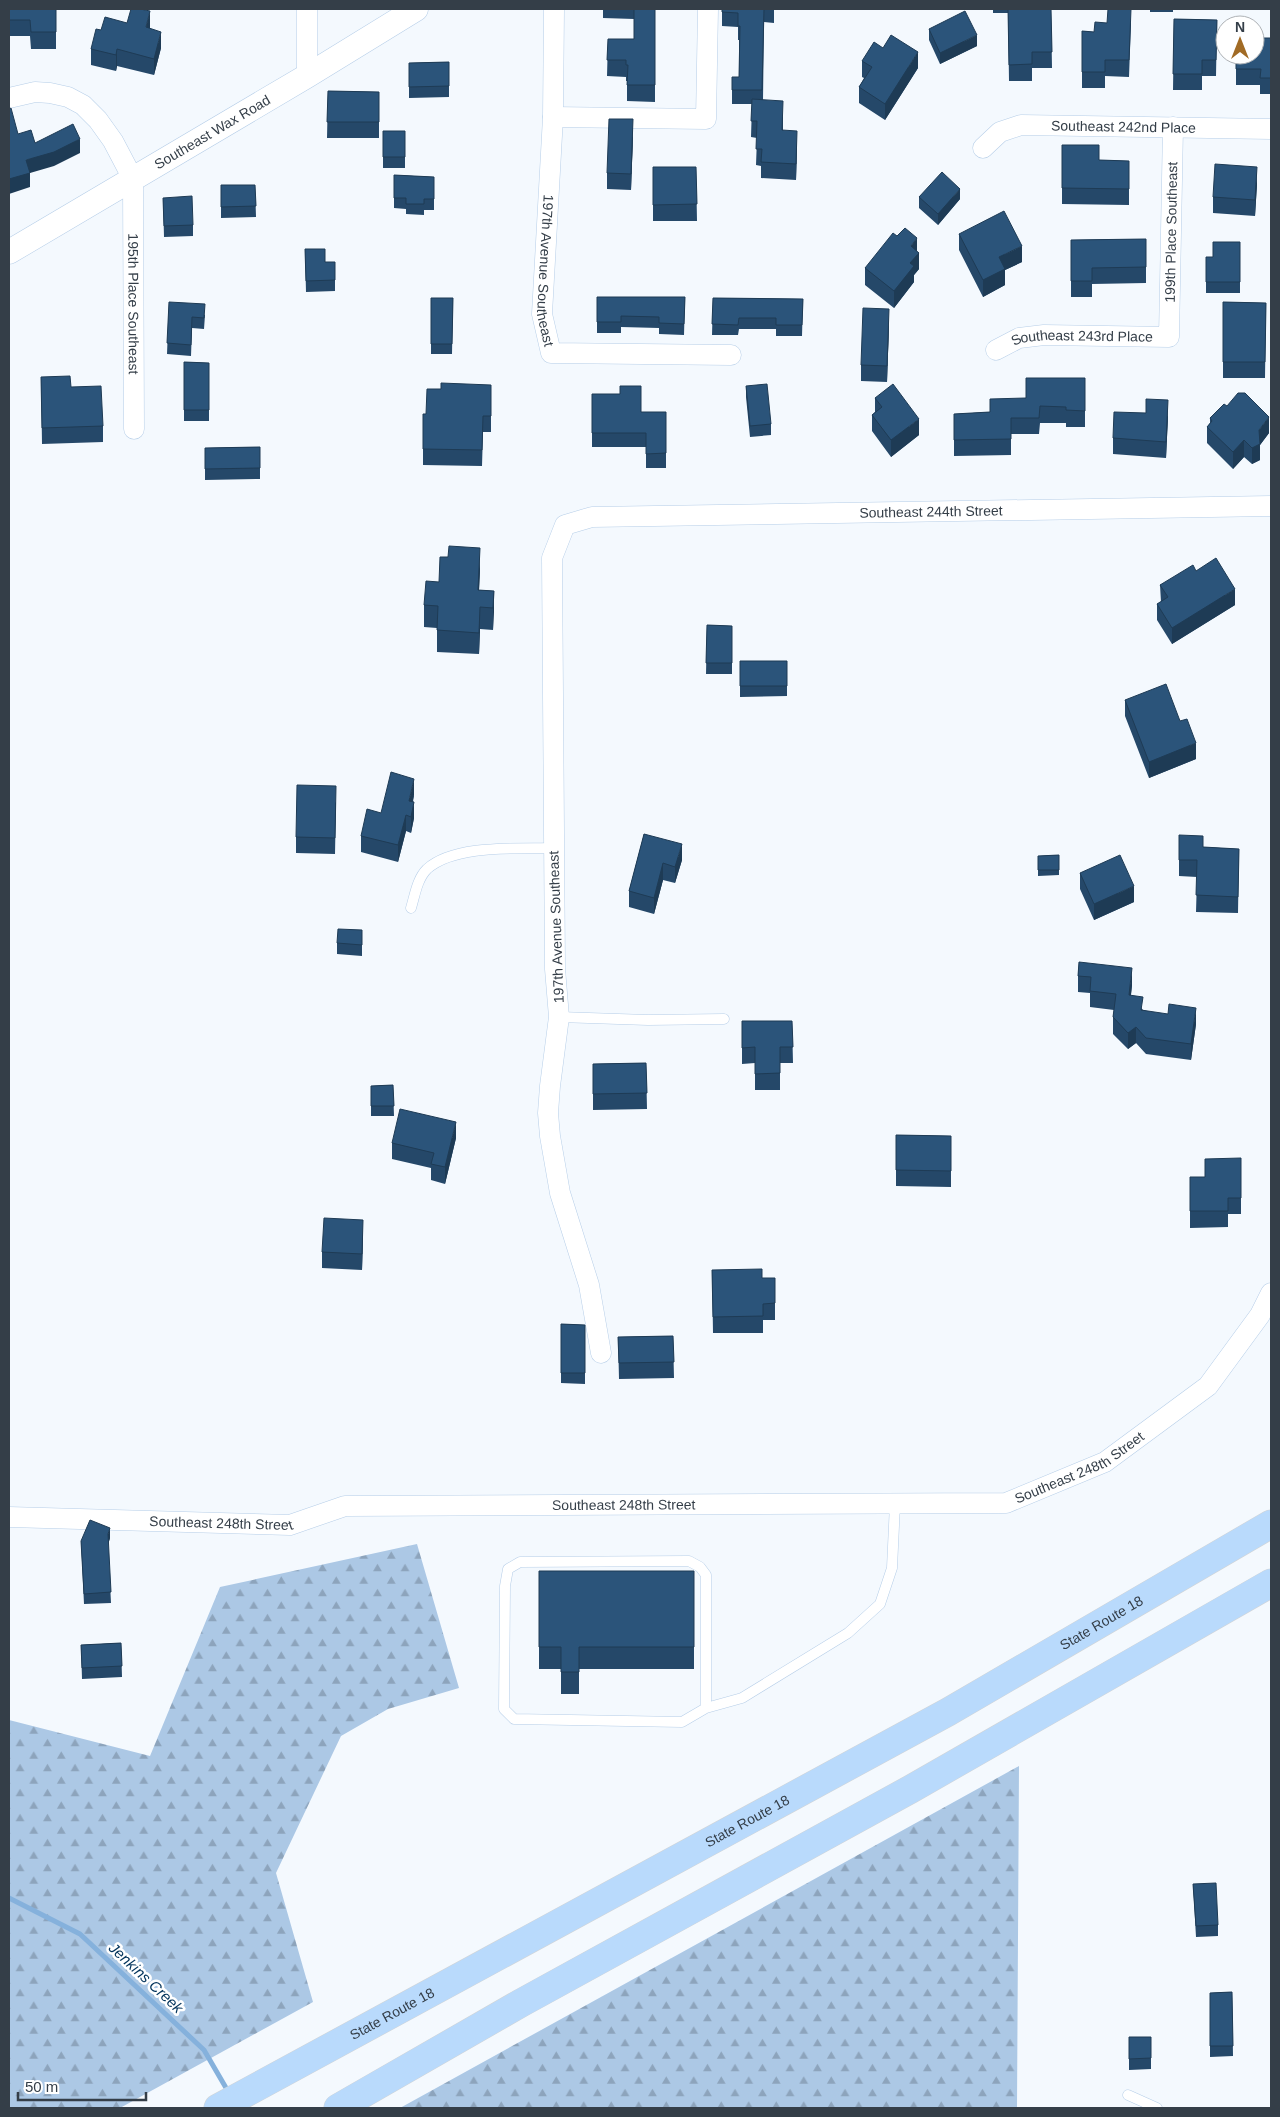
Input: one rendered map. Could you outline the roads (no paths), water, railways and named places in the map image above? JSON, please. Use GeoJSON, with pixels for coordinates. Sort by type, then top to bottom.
{"type":"FeatureCollection","features":[{"type":"Feature","properties":{"kind":"highway","name":"State Route 18"},"geometry":{"type":"LineString","coordinates":[[218,2108],[948,1712],[1271,1524]]}},
{"type":"Feature","properties":{"kind":"highway"},"geometry":{"type":"LineString","coordinates":[[338,2108],[522,2003],[912,1789],[1271,1582]]}},
{"type":"Feature","properties":{"kind":"street"},"geometry":{"type":"LineString","coordinates":[[307,9],[307,76]]}},
{"type":"Feature","properties":{"kind":"street","name":"Southeast Wax Road"},"geometry":{"type":"LineString","coordinates":[[9,252],[307,76],[416,9]]}},
{"type":"Feature","properties":{"kind":"street","name":"197th Avenue Southeast"},"geometry":{"type":"LineString","coordinates":[[554,9],[553,117],[542,314],[551,353],[731,355]]}},
{"type":"Feature","properties":{"kind":"street"},"geometry":{"type":"LineString","coordinates":[[553,117],[706,120],[708,9]]}},
{"type":"Feature","properties":{"kind":"street"},"geometry":{"type":"LineString","coordinates":[[9,98],[35,92],[50,92],[68,97],[83,105],[98,120],[113,141],[133,179]]}},
{"type":"Feature","properties":{"kind":"street","name":"Southeast 242nd Place"},"geometry":{"type":"LineString","coordinates":[[983,148],[1000,132],[1021,125],[1271,129]]}},
{"type":"Feature","properties":{"kind":"street","name":"199th Place Southeast"},"geometry":{"type":"LineString","coordinates":[[1169,336],[1173,127]]}},
{"type":"Feature","properties":{"kind":"street","name":"195th Place Southeast"},"geometry":{"type":"LineString","coordinates":[[133,179],[134,429]]}},
{"type":"Feature","properties":{"kind":"street","name":"Southeast 243rd Place"},"geometry":{"type":"LineString","coordinates":[[996,350],[1019,338],[1044,335],[1169,336]]}},
{"type":"Feature","properties":{"kind":"street","name":"Southeast 244th Street"},"geometry":{"type":"LineString","coordinates":[[592,516],[1271,506]]}},
{"type":"Feature","properties":{"kind":"street","name":"197th Avenue Southeast"},"geometry":{"type":"LineString","coordinates":[[592,516],[565,525],[552,558],[555,969],[559,1017],[548,1113],[560,1193],[589,1285],[601,1353]]}},
{"type":"Feature","properties":{"kind":"street","name":"Southeast 248th Street"},"geometry":{"type":"LineString","coordinates":[[9,1517],[290,1525],[345,1506],[1006,1503],[1106,1462],[1208,1386],[1260,1315],[1271,1293]]}},
{"type":"Feature","properties":{"kind":"lane"},"geometry":{"type":"LineString","coordinates":[[411,908],[418,882],[426,870],[440,860],[451,856],[486,850],[554,848]]}},
{"type":"Feature","properties":{"kind":"lane"},"geometry":{"type":"LineString","coordinates":[[559,1017],[648,1020],[724,1019]]}},
{"type":"Feature","properties":{"kind":"lane"},"geometry":{"type":"LineString","coordinates":[[706,1708],[706,1575],[700,1566],[689,1560],[520,1562],[508,1569],[505,1586],[504,1709],[514,1719],[682,1722],[706,1708],[742,1698],[848,1633],[880,1604],[892,1568],[895,1504]]}},
{"type":"Feature","properties":{"kind":"lane"},"geometry":{"type":"LineString","coordinates":[[1128,2095],[1157,2108]]}},
{"type":"Feature","properties":{"kind":"waterway","name":"Jenkins Creek"},"geometry":{"type":"LineString","coordinates":[[9,1898],[80,1934],[204,2050],[229,2093]]}}]}
